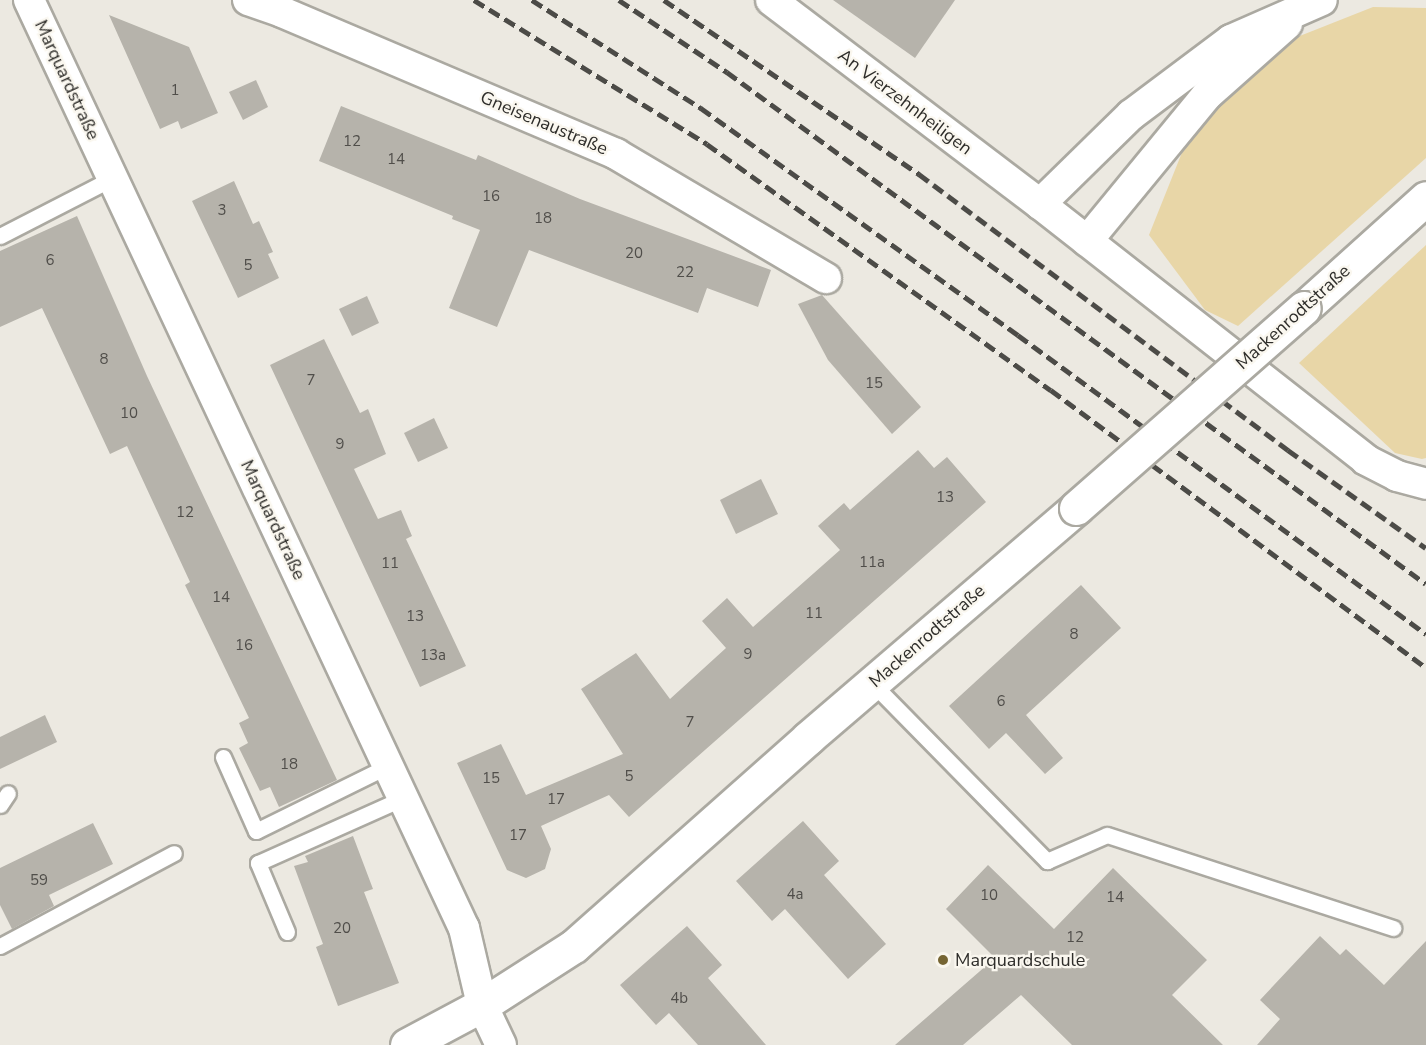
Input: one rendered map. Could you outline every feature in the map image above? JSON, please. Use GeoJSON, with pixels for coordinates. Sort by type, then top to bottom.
{"type":"FeatureCollection","features":[{"type":"Feature","properties":{"kind":"street","name":"Marquardstraße"},"geometry":{"type":"LineString","coordinates":[[29,0],[464,928],[482,1005],[501,1045]]}},
{"type":"Feature","properties":{"kind":"street","name":"Gneisenaustraße"},"geometry":{"type":"LineString","coordinates":[[248,0],[282,12],[616,154],[826,278]]}},
{"type":"Feature","properties":{"kind":"street","name":"An Vierzehnheiligen"},"geometry":{"type":"LineString","coordinates":[[771,0],[1040,204],[1366,460],[1397,476],[1426,484]]}},
{"type":"Feature","properties":{"kind":"street"},"geometry":{"type":"LineString","coordinates":[[1040,204],[1131,115],[1231,40],[1315,3]]}},
{"type":"Feature","properties":{"kind":"street"},"geometry":{"type":"LineString","coordinates":[[1087,241],[1207,95],[1315,3]]}},
{"type":"Feature","properties":{"kind":"street","name":"Mackenrodtstraße"},"geometry":{"type":"LineString","coordinates":[[407,1045],[482,1005],[574,946],[872,683],[1304,308],[1426,198]]}},
{"type":"Feature","properties":{"kind":"lane"},"geometry":{"type":"LineString","coordinates":[[0,236],[113,178]]}},
{"type":"Feature","properties":{"kind":"lane"},"geometry":{"type":"LineString","coordinates":[[872,683],[1047,861],[1107,835],[1393,928]]}},
{"type":"Feature","properties":{"kind":"lane"},"geometry":{"type":"LineString","coordinates":[[223,757],[256,831],[388,766]]}},
{"type":"Feature","properties":{"kind":"lane"},"geometry":{"type":"LineString","coordinates":[[287,932],[258,863],[403,798]]}},
{"type":"Feature","properties":{"kind":"lane"},"geometry":{"type":"LineString","coordinates":[[0,946],[174,853]]}},
{"type":"Feature","properties":{"kind":"shaded area"},"geometry":{"type":"Polygon","coordinates":[[[1373,7],[1426,8],[1426,158],[1238,326],[1205,310],[1149,235],[1187,140],[1282,43],[1373,7]]]}},
{"type":"Feature","properties":{"kind":"shaded area"},"geometry":{"type":"Polygon","coordinates":[[[1426,245],[1426,458],[1422,459],[1395,453],[1299,363],[1426,245]]]}},
{"type":"Feature","properties":{"kind":"building"},"geometry":{"type":"Polygon","coordinates":[[[833,0],[955,0],[915,58],[833,0]]]}},
{"type":"Feature","properties":{"kind":"building"},"geometry":{"type":"Polygon","coordinates":[[[109,15],[189,47],[218,113],[181,129],[178,121],[160,129],[109,15]]]}},
{"type":"Feature","properties":{"kind":"building"},"geometry":{"type":"Polygon","coordinates":[[[256,80],[268,107],[243,120],[229,92],[256,80]]]}},
{"type":"Feature","properties":{"kind":"building"},"geometry":{"type":"Polygon","coordinates":[[[341,106],[476,160],[478,155],[580,199],[771,270],[758,307],[707,288],[698,313],[529,250],[497,327],[449,308],[480,230],[452,219],[453,216],[319,161],[341,106]]]}},
{"type":"Feature","properties":{"kind":"building"},"geometry":{"type":"Polygon","coordinates":[[[234,181],[253,224],[259,221],[273,252],[268,254],[279,278],[238,298],[192,201],[234,181]]]}},
{"type":"Feature","properties":{"kind":"building"},"geometry":{"type":"Polygon","coordinates":[[[77,216],[147,376],[337,780],[279,807],[270,787],[260,791],[239,748],[248,743],[239,723],[249,718],[185,585],[190,582],[127,446],[110,454],[42,308],[0,327],[0,251],[77,216]]]}},
{"type":"Feature","properties":{"kind":"building"},"geometry":{"type":"Polygon","coordinates":[[[822,295],[921,407],[892,434],[828,360],[798,304],[822,295]]]}},
{"type":"Feature","properties":{"kind":"building"},"geometry":{"type":"Polygon","coordinates":[[[367,296],[379,323],[352,336],[339,309],[367,296]]]}},
{"type":"Feature","properties":{"kind":"building"},"geometry":{"type":"Polygon","coordinates":[[[324,339],[360,413],[368,409],[386,454],[354,469],[378,519],[401,510],[412,536],[406,539],[466,666],[420,687],[270,365],[324,339]]]}},
{"type":"Feature","properties":{"kind":"building"},"geometry":{"type":"Polygon","coordinates":[[[434,418],[448,448],[418,462],[404,433],[434,418]]]}},
{"type":"Feature","properties":{"kind":"building"},"geometry":{"type":"Polygon","coordinates":[[[918,450],[934,468],[947,457],[986,502],[629,817],[609,795],[541,826],[551,849],[545,869],[526,878],[507,870],[457,763],[501,744],[526,795],[623,754],[581,689],[636,653],[670,699],[726,648],[702,621],[727,598],[753,627],[840,550],[818,526],[844,503],[850,510],[918,450]]]}},
{"type":"Feature","properties":{"kind":"building"},"geometry":{"type":"Polygon","coordinates":[[[761,479],[778,514],[736,534],[720,500],[761,479]]]}},
{"type":"Feature","properties":{"kind":"building"},"geometry":{"type":"Polygon","coordinates":[[[1081,585],[1121,628],[1026,715],[1063,758],[1045,774],[1006,733],[989,749],[949,706],[1081,585]]]}},
{"type":"Feature","properties":{"kind":"building"},"geometry":{"type":"Polygon","coordinates":[[[45,715],[57,742],[0,769],[0,737],[45,715]]]}},
{"type":"Feature","properties":{"kind":"building"},"geometry":{"type":"Polygon","coordinates":[[[803,821],[839,861],[824,875],[886,944],[848,979],[785,909],[772,921],[736,881],[803,821]]]}},
{"type":"Feature","properties":{"kind":"building"},"geometry":{"type":"Polygon","coordinates":[[[93,823],[113,864],[49,895],[54,906],[12,929],[0,905],[0,868],[93,823]]]}},
{"type":"Feature","properties":{"kind":"building"},"geometry":{"type":"Polygon","coordinates":[[[353,836],[373,889],[364,892],[399,983],[338,1006],[316,947],[323,944],[294,866],[308,862],[305,856],[353,836]]]}},
{"type":"Feature","properties":{"kind":"building"},"geometry":{"type":"Polygon","coordinates":[[[988,865],[1054,929],[1113,868],[1207,960],[1172,995],[1223,1045],[1072,1045],[1021,995],[963,1045],[895,1045],[995,958],[946,909],[988,865]]]}},
{"type":"Feature","properties":{"kind":"building"},"geometry":{"type":"Polygon","coordinates":[[[687,926],[722,965],[708,978],[766,1045],[698,1045],[669,1013],[656,1025],[620,985],[687,926]]]}},
{"type":"Feature","properties":{"kind":"building"},"geometry":{"type":"Polygon","coordinates":[[[1320,936],[1340,955],[1346,949],[1384,985],[1426,941],[1426,1045],[1257,1045],[1280,1019],[1260,1000],[1320,936]]]}},
{"type":"Feature","properties":{"kind":"railway"},"geometry":{"type":"LineString","coordinates":[[474,0],[707,144],[1051,390],[1426,667]]}},
{"type":"Feature","properties":{"kind":"railway"},"geometry":{"type":"LineString","coordinates":[[532,0],[701,108],[1018,335],[1426,634]]}},
{"type":"Feature","properties":{"kind":"railway"},"geometry":{"type":"LineString","coordinates":[[619,0],[727,72],[1426,584]]}},
{"type":"Feature","properties":{"kind":"railway"},"geometry":{"type":"LineString","coordinates":[[664,0],[919,174],[1288,450],[1426,548]]}},
{"type":"Feature","properties":{"kind":"place","name":"Marquardschule"},"geometry":{"type":"Point","coordinates":[943,960]}}]}
